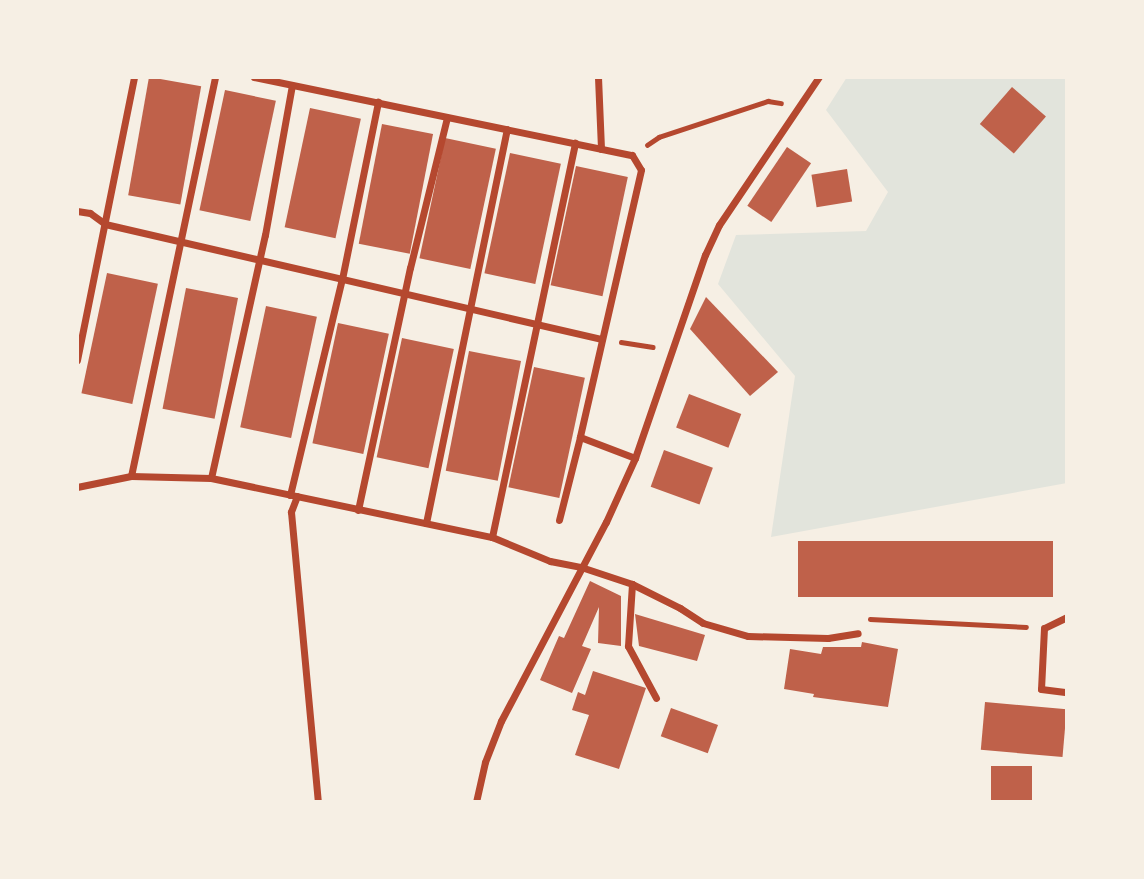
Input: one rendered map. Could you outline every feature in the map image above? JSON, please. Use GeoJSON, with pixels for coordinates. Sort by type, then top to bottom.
{"type":"FeatureCollection","features":[{"type":"Feature","properties":{"kind":"street"},"geometry":{"type":"LineString","coordinates":[[77,360],[134,77]]}},
{"type":"Feature","properties":{"kind":"street"},"geometry":{"type":"LineString","coordinates":[[131,476],[215,77]]}},
{"type":"Feature","properties":{"kind":"street"},"geometry":{"type":"LineString","coordinates":[[254,77],[632,155],[641,170],[559,520]]}},
{"type":"Feature","properties":{"kind":"street"},"geometry":{"type":"LineString","coordinates":[[598,77],[601,149]]}},
{"type":"Feature","properties":{"kind":"street"},"geometry":{"type":"LineString","coordinates":[[476,802],[485,762],[501,722],[606,522],[635,458],[705,255],[719,225],[819,77]]}},
{"type":"Feature","properties":{"kind":"street"},"geometry":{"type":"LineString","coordinates":[[211,478],[260,260],[292,85]]}},
{"type":"Feature","properties":{"kind":"street"},"geometry":{"type":"LineString","coordinates":[[318,802],[291,512],[378,102]]}},
{"type":"Feature","properties":{"kind":"street"},"geometry":{"type":"LineString","coordinates":[[358,510],[404,293],[447,117]]}},
{"type":"Feature","properties":{"kind":"street"},"geometry":{"type":"LineString","coordinates":[[426,523],[507,129]]}},
{"type":"Feature","properties":{"kind":"street"},"geometry":{"type":"LineString","coordinates":[[492,537],[575,143]]}},
{"type":"Feature","properties":{"kind":"street"},"geometry":{"type":"LineString","coordinates":[[77,211],[90,213],[105,224],[601,339]]}},
{"type":"Feature","properties":{"kind":"street"},"geometry":{"type":"LineString","coordinates":[[580,437],[635,458]]}},
{"type":"Feature","properties":{"kind":"street"},"geometry":{"type":"LineString","coordinates":[[77,487],[131,476],[211,478],[492,537],[550,561],[581,566],[632,584],[680,608],[703,624],[748,636],[828,638],[858,633]]}},
{"type":"Feature","properties":{"kind":"street"},"geometry":{"type":"LineString","coordinates":[[632,584],[628,646],[656,698]]}},
{"type":"Feature","properties":{"kind":"street"},"geometry":{"type":"LineString","coordinates":[[1067,617],[1044,628],[1041,689],[1067,692]]}},
{"type":"Feature","properties":{"kind":"path"},"geometry":{"type":"LineString","coordinates":[[632,155],[659,137],[768,101]]}},
{"type":"Feature","properties":{"kind":"path"},"geometry":{"type":"LineString","coordinates":[[601,339],[661,349]]}},
{"type":"Feature","properties":{"kind":"path"},"geometry":{"type":"LineString","coordinates":[[867,619],[1044,628]]}},
{"type":"Feature","properties":{"kind":"shaded area"},"geometry":{"type":"Polygon","coordinates":[[[847,77],[1067,77],[1067,483],[771,537],[795,376],[718,284],[736,235],[866,231],[888,192],[826,110],[847,77]]]}},
{"type":"Feature","properties":{"kind":"building"},"geometry":{"type":"Polygon","coordinates":[[[149,77],[201,86],[180,204],[128,195],[149,77]]]}},
{"type":"Feature","properties":{"kind":"building"},"geometry":{"type":"Polygon","coordinates":[[[1012,87],[1046,117],[1014,154],[980,124],[1012,87]]]}},
{"type":"Feature","properties":{"kind":"building"},"geometry":{"type":"Polygon","coordinates":[[[225,90],[276,101],[250,221],[199,210],[225,90]]]}},
{"type":"Feature","properties":{"kind":"building"},"geometry":{"type":"Polygon","coordinates":[[[310,108],[361,119],[335,238],[285,227],[310,108]]]}},
{"type":"Feature","properties":{"kind":"building"},"geometry":{"type":"Polygon","coordinates":[[[382,124],[433,134],[410,254],[359,244],[382,124]]]}},
{"type":"Feature","properties":{"kind":"building"},"geometry":{"type":"Polygon","coordinates":[[[445,138],[496,149],[470,269],[419,258],[445,138]]]}},
{"type":"Feature","properties":{"kind":"building"},"geometry":{"type":"Polygon","coordinates":[[[787,147],[811,163],[771,222],[747,206],[787,147]]]}},
{"type":"Feature","properties":{"kind":"building"},"geometry":{"type":"Polygon","coordinates":[[[510,153],[561,164],[535,284],[484,273],[510,153]]]}},
{"type":"Feature","properties":{"kind":"building"},"geometry":{"type":"Polygon","coordinates":[[[576,166],[628,177],[602,296],[551,285],[576,166]]]}},
{"type":"Feature","properties":{"kind":"building"},"geometry":{"type":"Polygon","coordinates":[[[847,169],[852,202],[817,207],[811,175],[847,169]]]}},
{"type":"Feature","properties":{"kind":"building"},"geometry":{"type":"Polygon","coordinates":[[[107,273],[158,284],[132,404],[81,393],[107,273]]]}},
{"type":"Feature","properties":{"kind":"building"},"geometry":{"type":"Polygon","coordinates":[[[186,288],[238,298],[215,419],[163,409],[186,288]]]}},
{"type":"Feature","properties":{"kind":"building"},"geometry":{"type":"Polygon","coordinates":[[[706,297],[778,372],[750,396],[690,329],[706,297]]]}},
{"type":"Feature","properties":{"kind":"building"},"geometry":{"type":"Polygon","coordinates":[[[266,306],[317,317],[291,438],[240,427],[266,306]]]}},
{"type":"Feature","properties":{"kind":"building"},"geometry":{"type":"Polygon","coordinates":[[[338,323],[389,334],[363,454],[312,443],[338,323]]]}},
{"type":"Feature","properties":{"kind":"building"},"geometry":{"type":"Polygon","coordinates":[[[402,338],[454,349],[428,468],[377,457],[402,338]]]}},
{"type":"Feature","properties":{"kind":"building"},"geometry":{"type":"Polygon","coordinates":[[[469,351],[521,361],[498,481],[446,471],[469,351]]]}},
{"type":"Feature","properties":{"kind":"building"},"geometry":{"type":"Polygon","coordinates":[[[534,367],[585,378],[559,498],[508,487],[534,367]]]}},
{"type":"Feature","properties":{"kind":"building"},"geometry":{"type":"Polygon","coordinates":[[[689,394],[741,414],[728,448],[676,428],[689,394]]]}},
{"type":"Feature","properties":{"kind":"building"},"geometry":{"type":"Polygon","coordinates":[[[664,450],[713,468],[700,504],[651,487],[664,450]]]}},
{"type":"Feature","properties":{"kind":"building"},"geometry":{"type":"Polygon","coordinates":[[[798,541],[1053,541],[1053,597],[798,597],[798,541]]]}},
{"type":"Feature","properties":{"kind":"building"},"geometry":{"type":"Polygon","coordinates":[[[590,581],[621,596],[621,646],[598,643],[599,607],[582,646],[591,649],[572,693],[540,680],[559,636],[564,638],[590,581]]]}},
{"type":"Feature","properties":{"kind":"building"},"geometry":{"type":"Polygon","coordinates":[[[635,614],[705,635],[697,661],[639,646],[635,614]]]}},
{"type":"Feature","properties":{"kind":"building"},"geometry":{"type":"Polygon","coordinates":[[[862,642],[898,649],[888,707],[813,697],[814,694],[784,689],[790,649],[821,654],[823,647],[861,647],[862,642]]]}},
{"type":"Feature","properties":{"kind":"building"},"geometry":{"type":"Polygon","coordinates":[[[593,671],[646,688],[619,769],[575,755],[589,715],[572,710],[578,692],[585,695],[593,671]]]}},
{"type":"Feature","properties":{"kind":"building"},"geometry":{"type":"Polygon","coordinates":[[[985,702],[1067,709],[1063,757],[981,750],[985,702]]]}},
{"type":"Feature","properties":{"kind":"building"},"geometry":{"type":"Polygon","coordinates":[[[671,708],[718,725],[708,753],[661,736],[671,708]]]}},
{"type":"Feature","properties":{"kind":"building"},"geometry":{"type":"Polygon","coordinates":[[[991,766],[1032,766],[1032,802],[991,802],[991,766]]]}}]}
